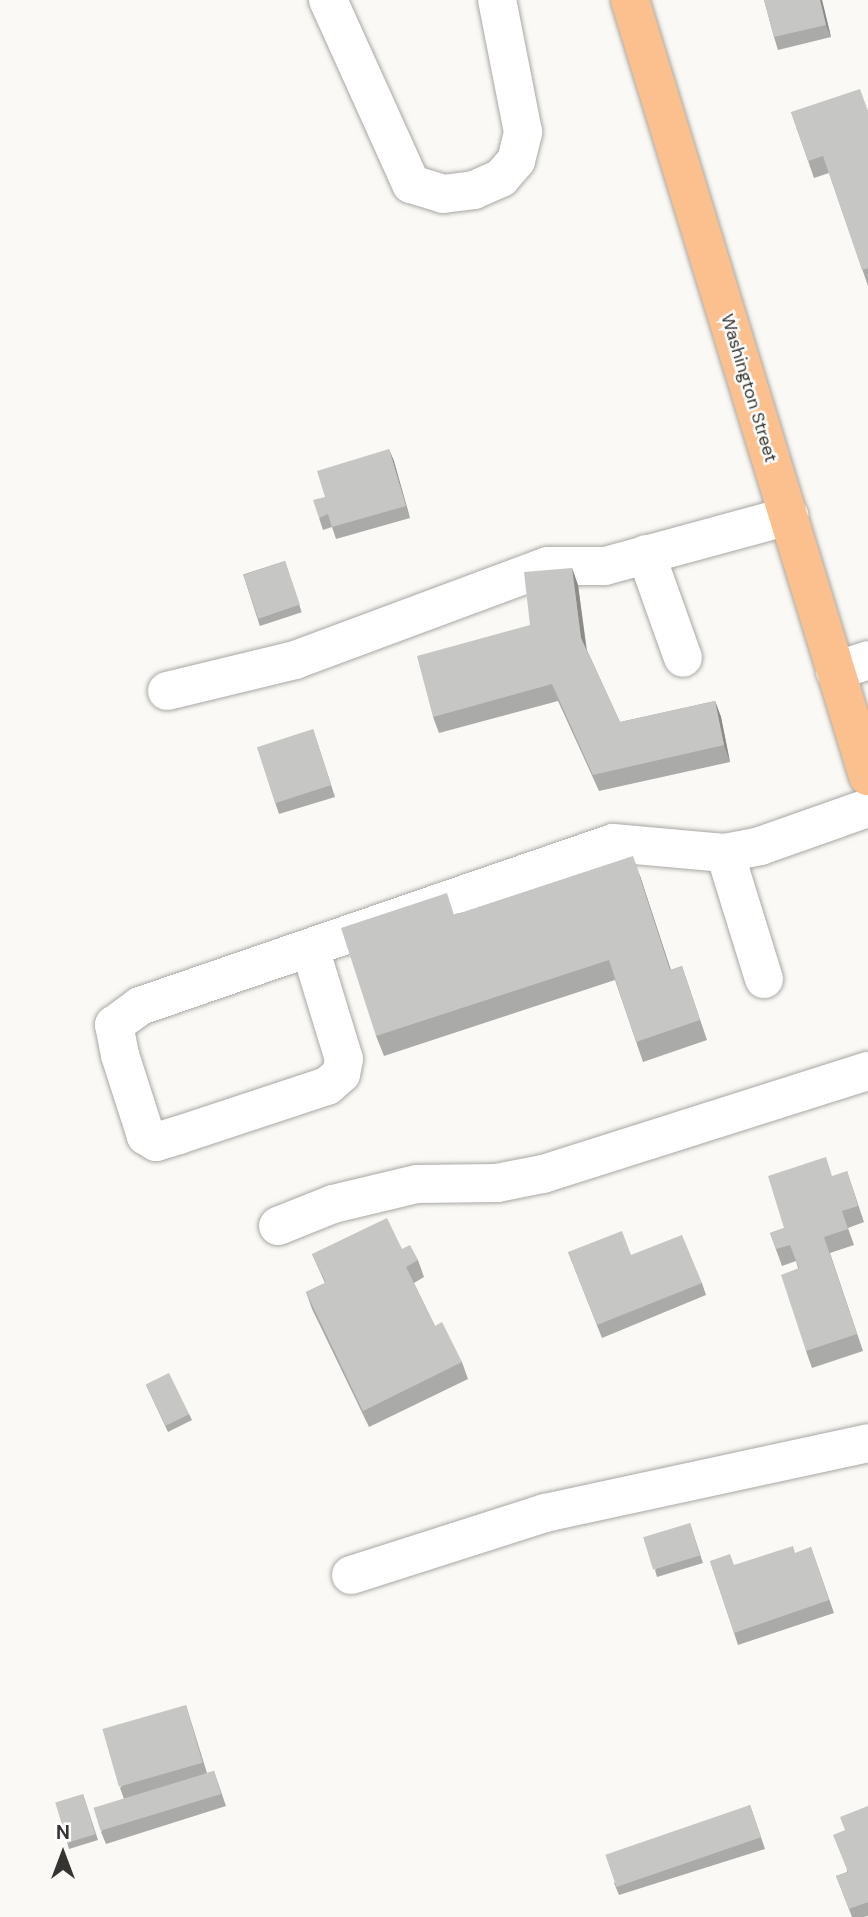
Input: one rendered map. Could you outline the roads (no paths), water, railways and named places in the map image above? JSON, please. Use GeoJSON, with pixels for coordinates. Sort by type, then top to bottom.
{"type":"FeatureCollection","features":[{"type":"Feature","properties":{"kind":"main road","name":"Washington Street"},"geometry":{"type":"LineString","coordinates":[[630,0],[789,516],[852,666],[868,776]]}},
{"type":"Feature","properties":{"kind":"lane"},"geometry":{"type":"LineString","coordinates":[[328,0],[411,184],[443,194],[474,190],[502,178],[516,161],[523,132],[497,0]]}},
{"type":"Feature","properties":{"kind":"lane"},"geometry":{"type":"LineString","coordinates":[[167,691],[295,660],[548,566],[604,566],[789,516]]}},
{"type":"Feature","properties":{"kind":"lane"},"geometry":{"type":"LineString","coordinates":[[646,555],[683,658]]}},
{"type":"Feature","properties":{"kind":"lane"},"geometry":{"type":"LineString","coordinates":[[310,948],[344,1059],[341,1074],[327,1086],[179,1135],[156,1142],[146,1136],[120,1055],[114,1025],[140,1006],[613,843],[725,853],[760,846],[868,808]]}},
{"type":"Feature","properties":{"kind":"lane"},"geometry":{"type":"LineString","coordinates":[[725,853],[764,979]]}},
{"type":"Feature","properties":{"kind":"lane"},"geometry":{"type":"LineString","coordinates":[[278,1226],[333,1204],[417,1184],[497,1183],[543,1174],[868,1071]]}},
{"type":"Feature","properties":{"kind":"lane"},"geometry":{"type":"LineString","coordinates":[[351,1574],[545,1513],[868,1443]]}}]}
